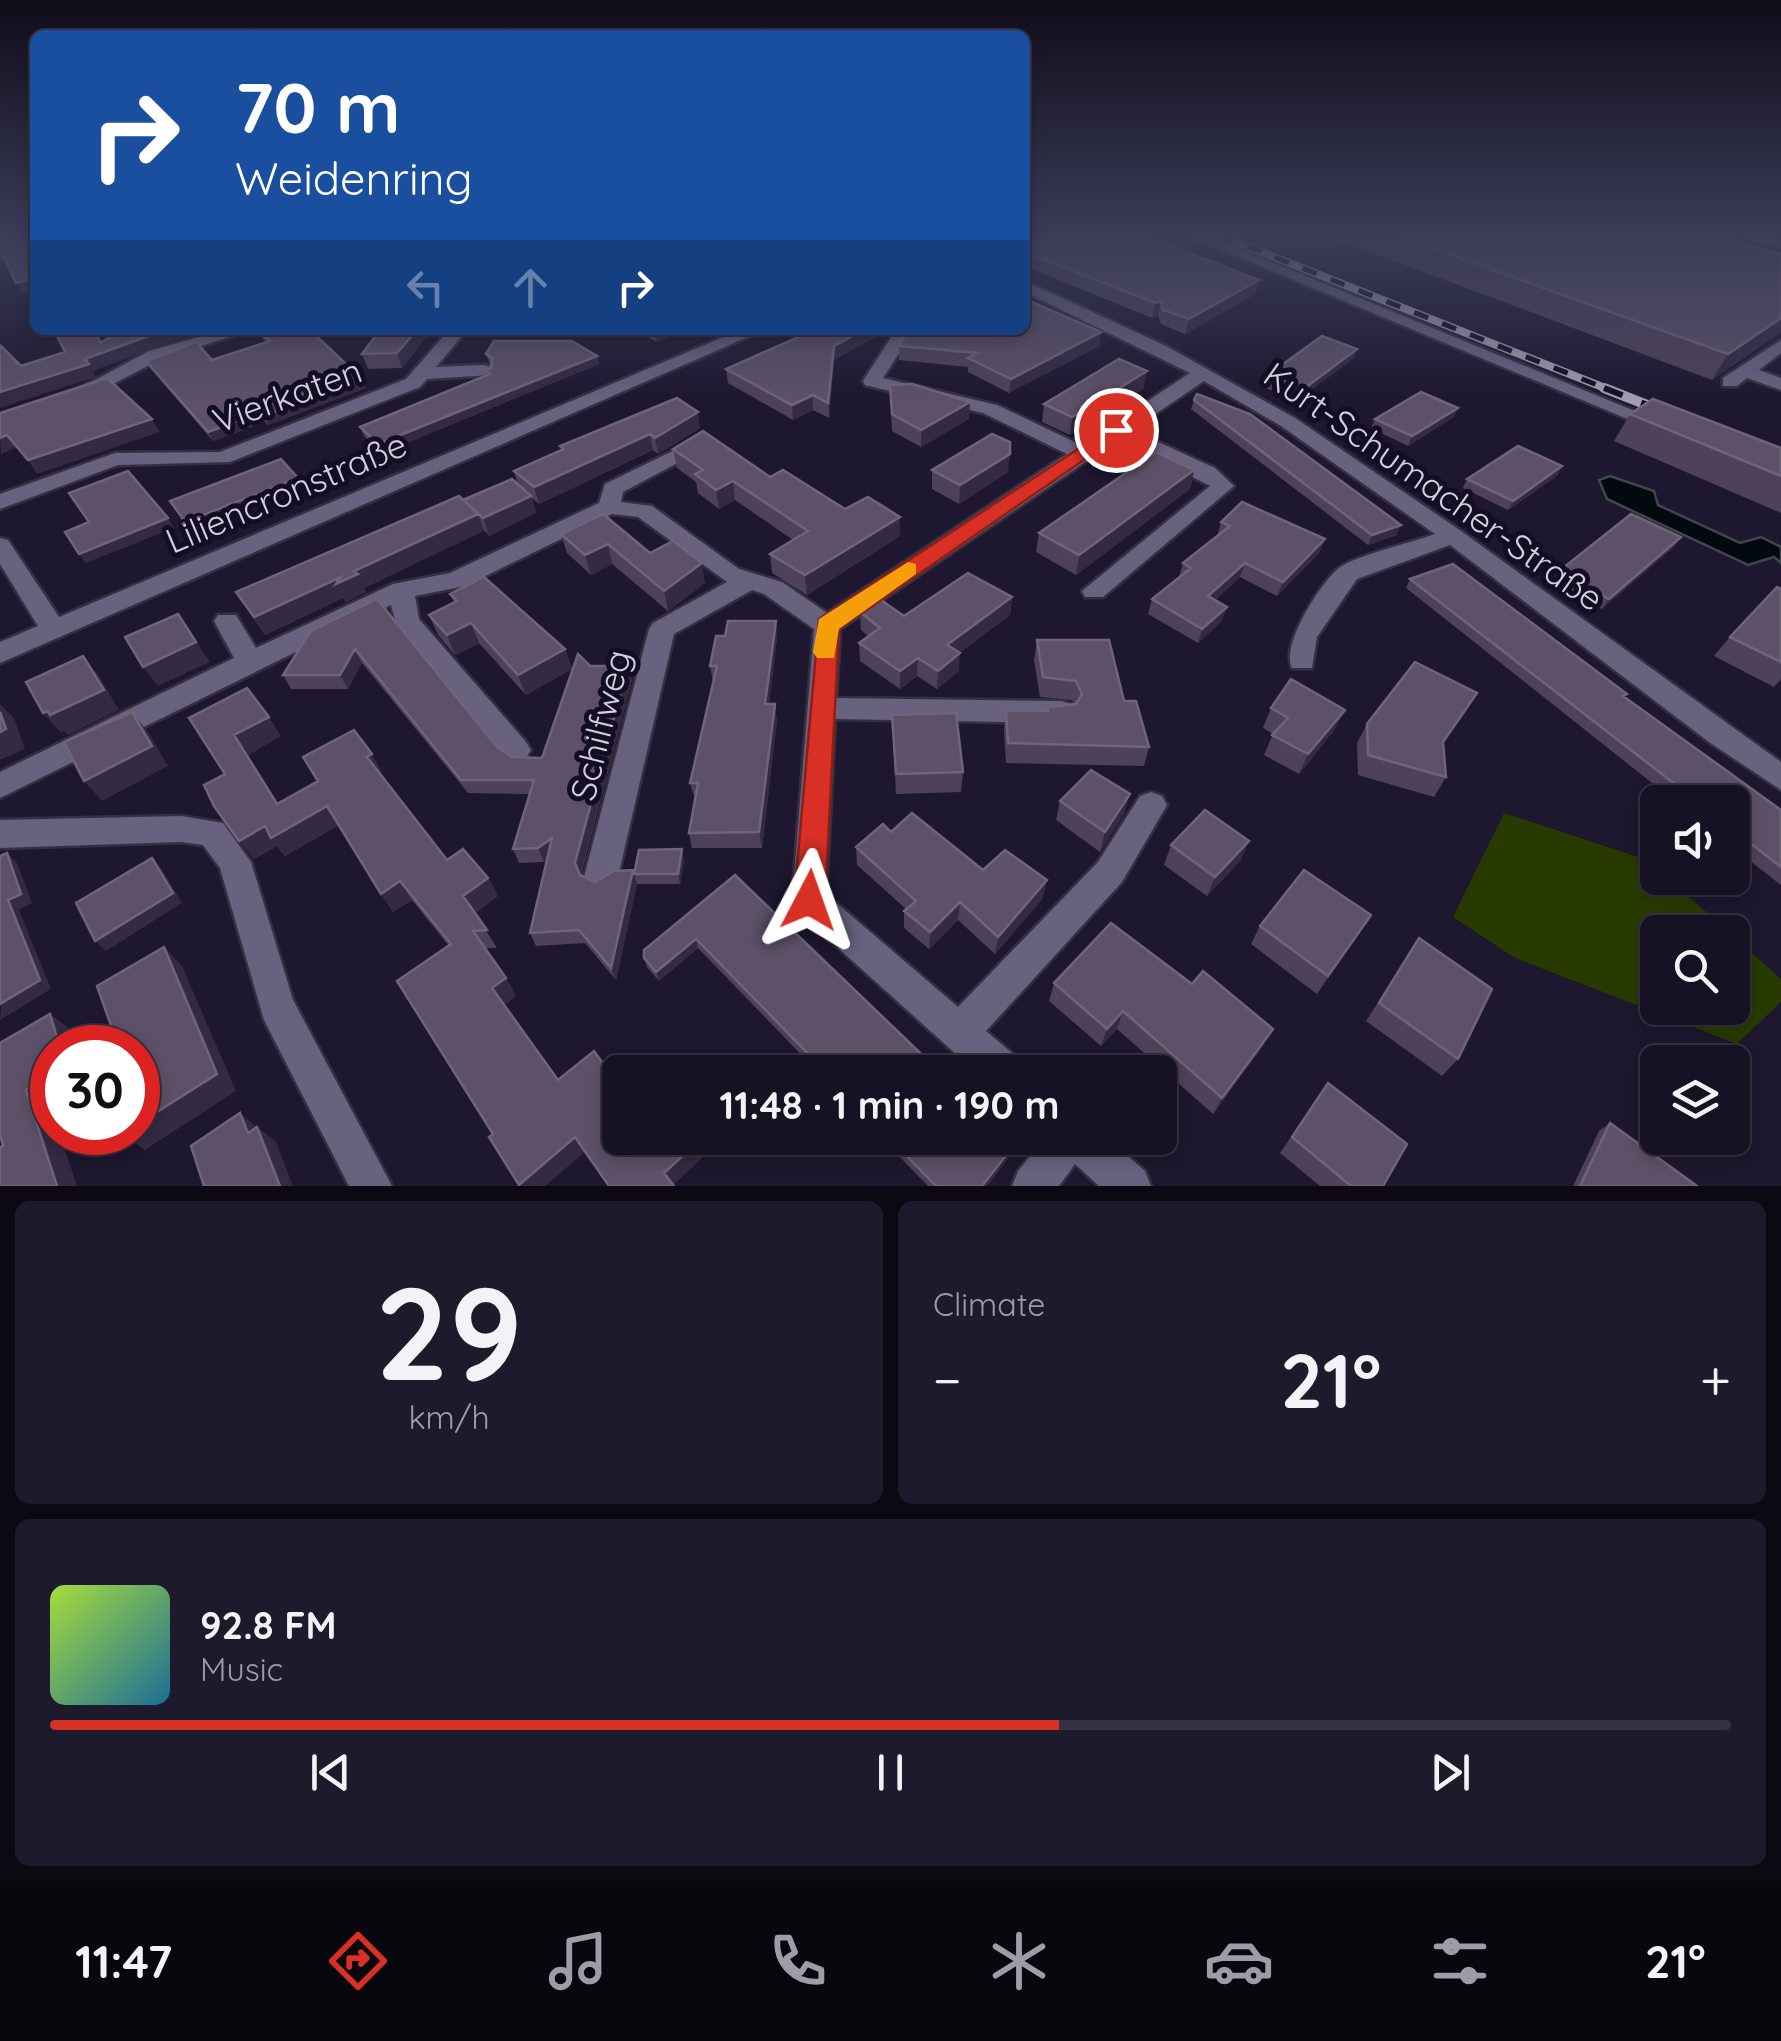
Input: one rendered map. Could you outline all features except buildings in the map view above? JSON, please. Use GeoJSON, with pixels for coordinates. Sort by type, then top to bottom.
{"type":"FeatureCollection","features":[{"type":"Feature","properties":{"kind":"street","name":"Kurt-Schumacher-Straße"},"geometry":{"type":"LineString","coordinates":[[1034,290],[1203,373],[1285,420],[1453,536],[1781,778]]}},
{"type":"Feature","properties":{"kind":"street"},"geometry":{"type":"LineString","coordinates":[[1329,290],[1676,432]]}},
{"type":"Feature","properties":{"kind":"street"},"geometry":{"type":"LineString","coordinates":[[52,402],[105,384],[156,356],[225,335]]}},
{"type":"Feature","properties":{"kind":"street","name":"Vierkaten"},"geometry":{"type":"LineString","coordinates":[[0,502],[115,459],[222,458],[413,383],[426,373],[454,335]]}},
{"type":"Feature","properties":{"kind":"street","name":"Liliencronstraße"},"geometry":{"type":"LineString","coordinates":[[0,653],[743,335]]}},
{"type":"Feature","properties":{"kind":"street"},"geometry":{"type":"LineString","coordinates":[[902,335],[872,381],[990,409],[1081,453]]}},
{"type":"Feature","properties":{"kind":"street"},"geometry":{"type":"LineString","coordinates":[[1781,345],[1737,376],[1781,384]]}},
{"type":"Feature","properties":{"kind":"street"},"geometry":{"type":"LineString","coordinates":[[426,373],[484,371]]}},
{"type":"Feature","properties":{"kind":"street"},"geometry":{"type":"LineString","coordinates":[[828,625],[1203,373]]}},
{"type":"Feature","properties":{"kind":"street"},"geometry":{"type":"LineString","coordinates":[[1094,591],[1223,486],[1207,472],[1116,430]]}},
{"type":"Feature","properties":{"kind":"street"},"geometry":{"type":"LineString","coordinates":[[608,507],[612,489],[692,447]]}},
{"type":"Feature","properties":{"kind":"street"},"geometry":{"type":"LineString","coordinates":[[0,786],[402,590],[456,580],[608,507],[644,511],[730,575],[773,588],[828,625]]}},
{"type":"Feature","properties":{"kind":"street"},"geometry":{"type":"LineString","coordinates":[[1302,662],[1304,636],[1348,573],[1453,536]]}},
{"type":"Feature","properties":{"kind":"street"},"geometry":{"type":"LineString","coordinates":[[0,545],[54,630]]}},
{"type":"Feature","properties":{"kind":"street","name":"Schilfweg"},"geometry":{"type":"LineString","coordinates":[[601,877],[662,629],[749,581]]}},
{"type":"Feature","properties":{"kind":"street"},"geometry":{"type":"LineString","coordinates":[[402,590],[406,621],[516,750]]}},
{"type":"Feature","properties":{"kind":"street"},"geometry":{"type":"LineString","coordinates":[[228,620],[250,662]]}},
{"type":"Feature","properties":{"kind":"street"},"geometry":{"type":"LineString","coordinates":[[828,625],[809,900],[984,1055]]}},
{"type":"Feature","properties":{"kind":"street"},"geometry":{"type":"LineString","coordinates":[[822,708],[1060,712]]}},
{"type":"Feature","properties":{"kind":"street"},"geometry":{"type":"LineString","coordinates":[[959,1033],[1110,872],[1151,806]]}},
{"type":"Feature","properties":{"kind":"street"},"geometry":{"type":"LineString","coordinates":[[0,834],[180,829],[212,833],[235,862],[277,1007],[371,1186]]}},
{"type":"Feature","properties":{"kind":"street"},"geometry":{"type":"LineString","coordinates":[[1033,1186],[1059,1155]]}},
{"type":"Feature","properties":{"kind":"street"},"geometry":{"type":"LineString","coordinates":[[1094,1155],[1130,1186]]}},
{"type":"Feature","properties":{"kind":"green space"},"geometry":{"type":"Polygon","coordinates":[[[1504,813],[1640,858],[1640,895],[1687,895],[1709,915],[1640,915],[1640,1006],[1515,958],[1453,917],[1504,813]]]}},
{"type":"Feature","properties":{"kind":"green space"},"geometry":{"type":"Polygon","coordinates":[[[1750,951],[1781,979],[1781,1002],[1737,1044],[1688,1025],[1750,1025],[1750,951]]]}},
{"type":"Feature","properties":{"kind":"shaded area"},"geometry":{"type":"Polygon","coordinates":[[[1610,476],[1654,491],[1658,505],[1740,543],[1761,537],[1781,547],[1781,563],[1774,557],[1748,565],[1607,499],[1599,480],[1610,476]]]}},
{"type":"Feature","properties":{"kind":"railway"},"geometry":{"type":"LineString","coordinates":[[1359,290],[1610,390]]}},
{"type":"Feature","properties":{"kind":"railway"},"geometry":{"type":"LineString","coordinates":[[1604,388],[1670,414]]}},
{"type":"Feature","properties":{"kind":"slow traffic"},"geometry":{"type":"LineString","coordinates":[[826,652],[828,625],[908,569]]}},
{"type":"Feature","properties":{"kind":"route"},"geometry":{"type":"LineString","coordinates":[[809,900],[828,625],[1116,430]]}}]}
